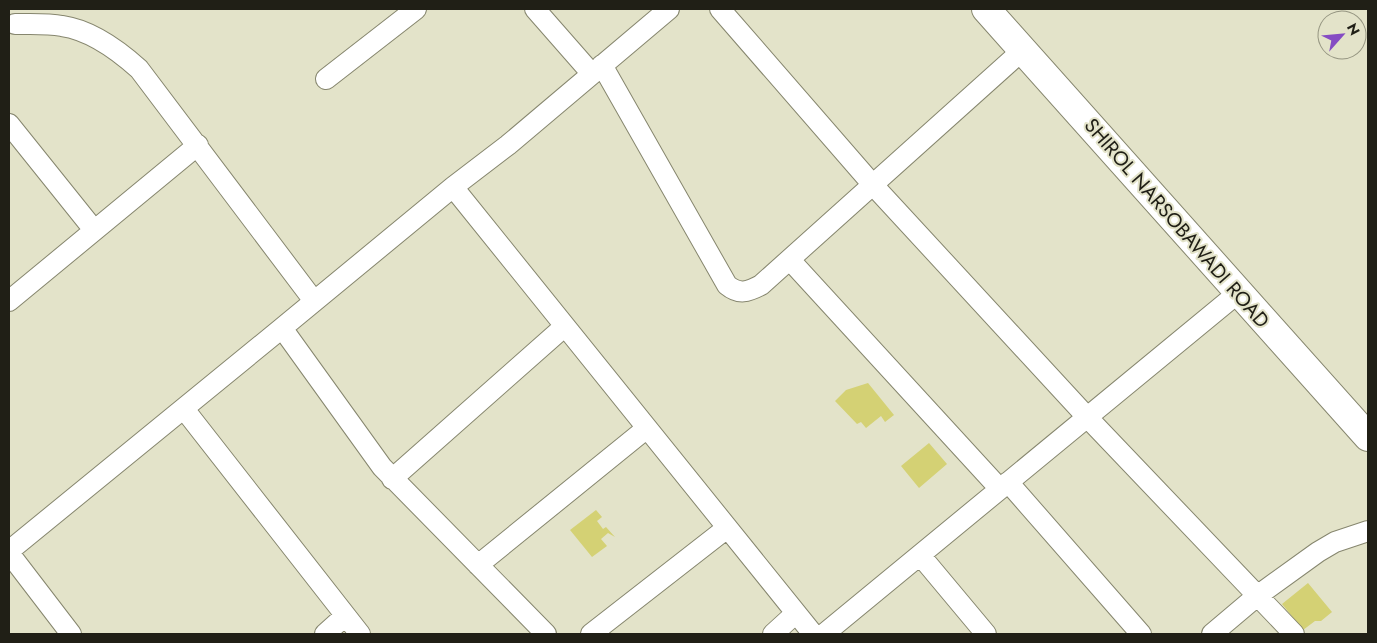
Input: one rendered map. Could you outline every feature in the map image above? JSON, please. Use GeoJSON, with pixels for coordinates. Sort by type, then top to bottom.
{"type":"FeatureCollection","features":[{"type":"Feature","properties":{"kind":"main road","name":"SHIROL NARSOBAWADI ROAD"},"geometry":{"type":"LineString","coordinates":[[986,9],[1024,49],[1368,437]]}},
{"type":"Feature","properties":{"kind":"street"},"geometry":{"type":"LineString","coordinates":[[12,27],[32,9]]}},
{"type":"Feature","properties":{"kind":"street"},"geometry":{"type":"LineString","coordinates":[[326,79],[416,9]]}},
{"type":"Feature","properties":{"kind":"street"},"geometry":{"type":"LineString","coordinates":[[535,9],[597,70],[727,285],[733,290],[743,292],[751,291],[761,285],[790,260],[1024,49]]}},
{"type":"Feature","properties":{"kind":"street"},"geometry":{"type":"LineString","coordinates":[[71,634],[9,552],[453,187],[508,145],[669,9]]}},
{"type":"Feature","properties":{"kind":"street"},"geometry":{"type":"LineString","coordinates":[[720,9],[873,185],[1087,417],[1294,634]]}},
{"type":"Feature","properties":{"kind":"street"},"geometry":{"type":"LineString","coordinates":[[12,27],[63,26],[81,31],[121,53],[140,69],[314,301]]}},
{"type":"Feature","properties":{"kind":"street"},"geometry":{"type":"LineString","coordinates":[[9,124],[94,230]]}},
{"type":"Feature","properties":{"kind":"street"},"geometry":{"type":"LineString","coordinates":[[9,301],[198,145]]}},
{"type":"Feature","properties":{"kind":"street"},"geometry":{"type":"LineString","coordinates":[[453,187],[813,634]]}},
{"type":"Feature","properties":{"kind":"street"},"geometry":{"type":"LineString","coordinates":[[790,260],[1141,634]]}},
{"type":"Feature","properties":{"kind":"street"},"geometry":{"type":"LineString","coordinates":[[824,634],[1238,292]]}},
{"type":"Feature","properties":{"kind":"street"},"geometry":{"type":"LineString","coordinates":[[392,479],[565,326]]}},
{"type":"Feature","properties":{"kind":"street"},"geometry":{"type":"LineString","coordinates":[[282,328],[392,479],[546,634]]}},
{"type":"Feature","properties":{"kind":"street"},"geometry":{"type":"LineString","coordinates":[[184,409],[360,634]]}},
{"type":"Feature","properties":{"kind":"street"},"geometry":{"type":"LineString","coordinates":[[478,565],[647,428]]}},
{"type":"Feature","properties":{"kind":"street"},"geometry":{"type":"LineString","coordinates":[[591,634],[727,528]]}},
{"type":"Feature","properties":{"kind":"street"},"geometry":{"type":"LineString","coordinates":[[1212,634],[1257,596],[1327,547],[1368,531]]}},
{"type":"Feature","properties":{"kind":"street"},"geometry":{"type":"LineString","coordinates":[[920,555],[986,634]]}},
{"type":"Feature","properties":{"kind":"street"},"geometry":{"type":"LineString","coordinates":[[773,634],[796,614]]}},
{"type":"Feature","properties":{"kind":"street"},"geometry":{"type":"LineString","coordinates":[[324,634],[345,616]]}},
{"type":"Feature","properties":{"kind":"building"},"geometry":{"type":"Polygon","coordinates":[[[868,383],[894,415],[885,422],[881,416],[866,428],[861,422],[857,424],[835,401],[846,390],[868,383]]]}},
{"type":"Feature","properties":{"kind":"building"},"geometry":{"type":"Polygon","coordinates":[[[929,443],[947,464],[919,488],[901,466],[929,443]]]}},
{"type":"Feature","properties":{"kind":"building"},"geometry":{"type":"Polygon","coordinates":[[[596,510],[602,517],[597,521],[603,529],[606,527],[615,537],[608,533],[601,539],[607,546],[592,557],[570,530],[596,510]]]}},
{"type":"Feature","properties":{"kind":"building"},"geometry":{"type":"Polygon","coordinates":[[[1308,583],[1332,612],[1321,621],[1315,621],[1303,630],[1282,604],[1308,583]]]}}]}
